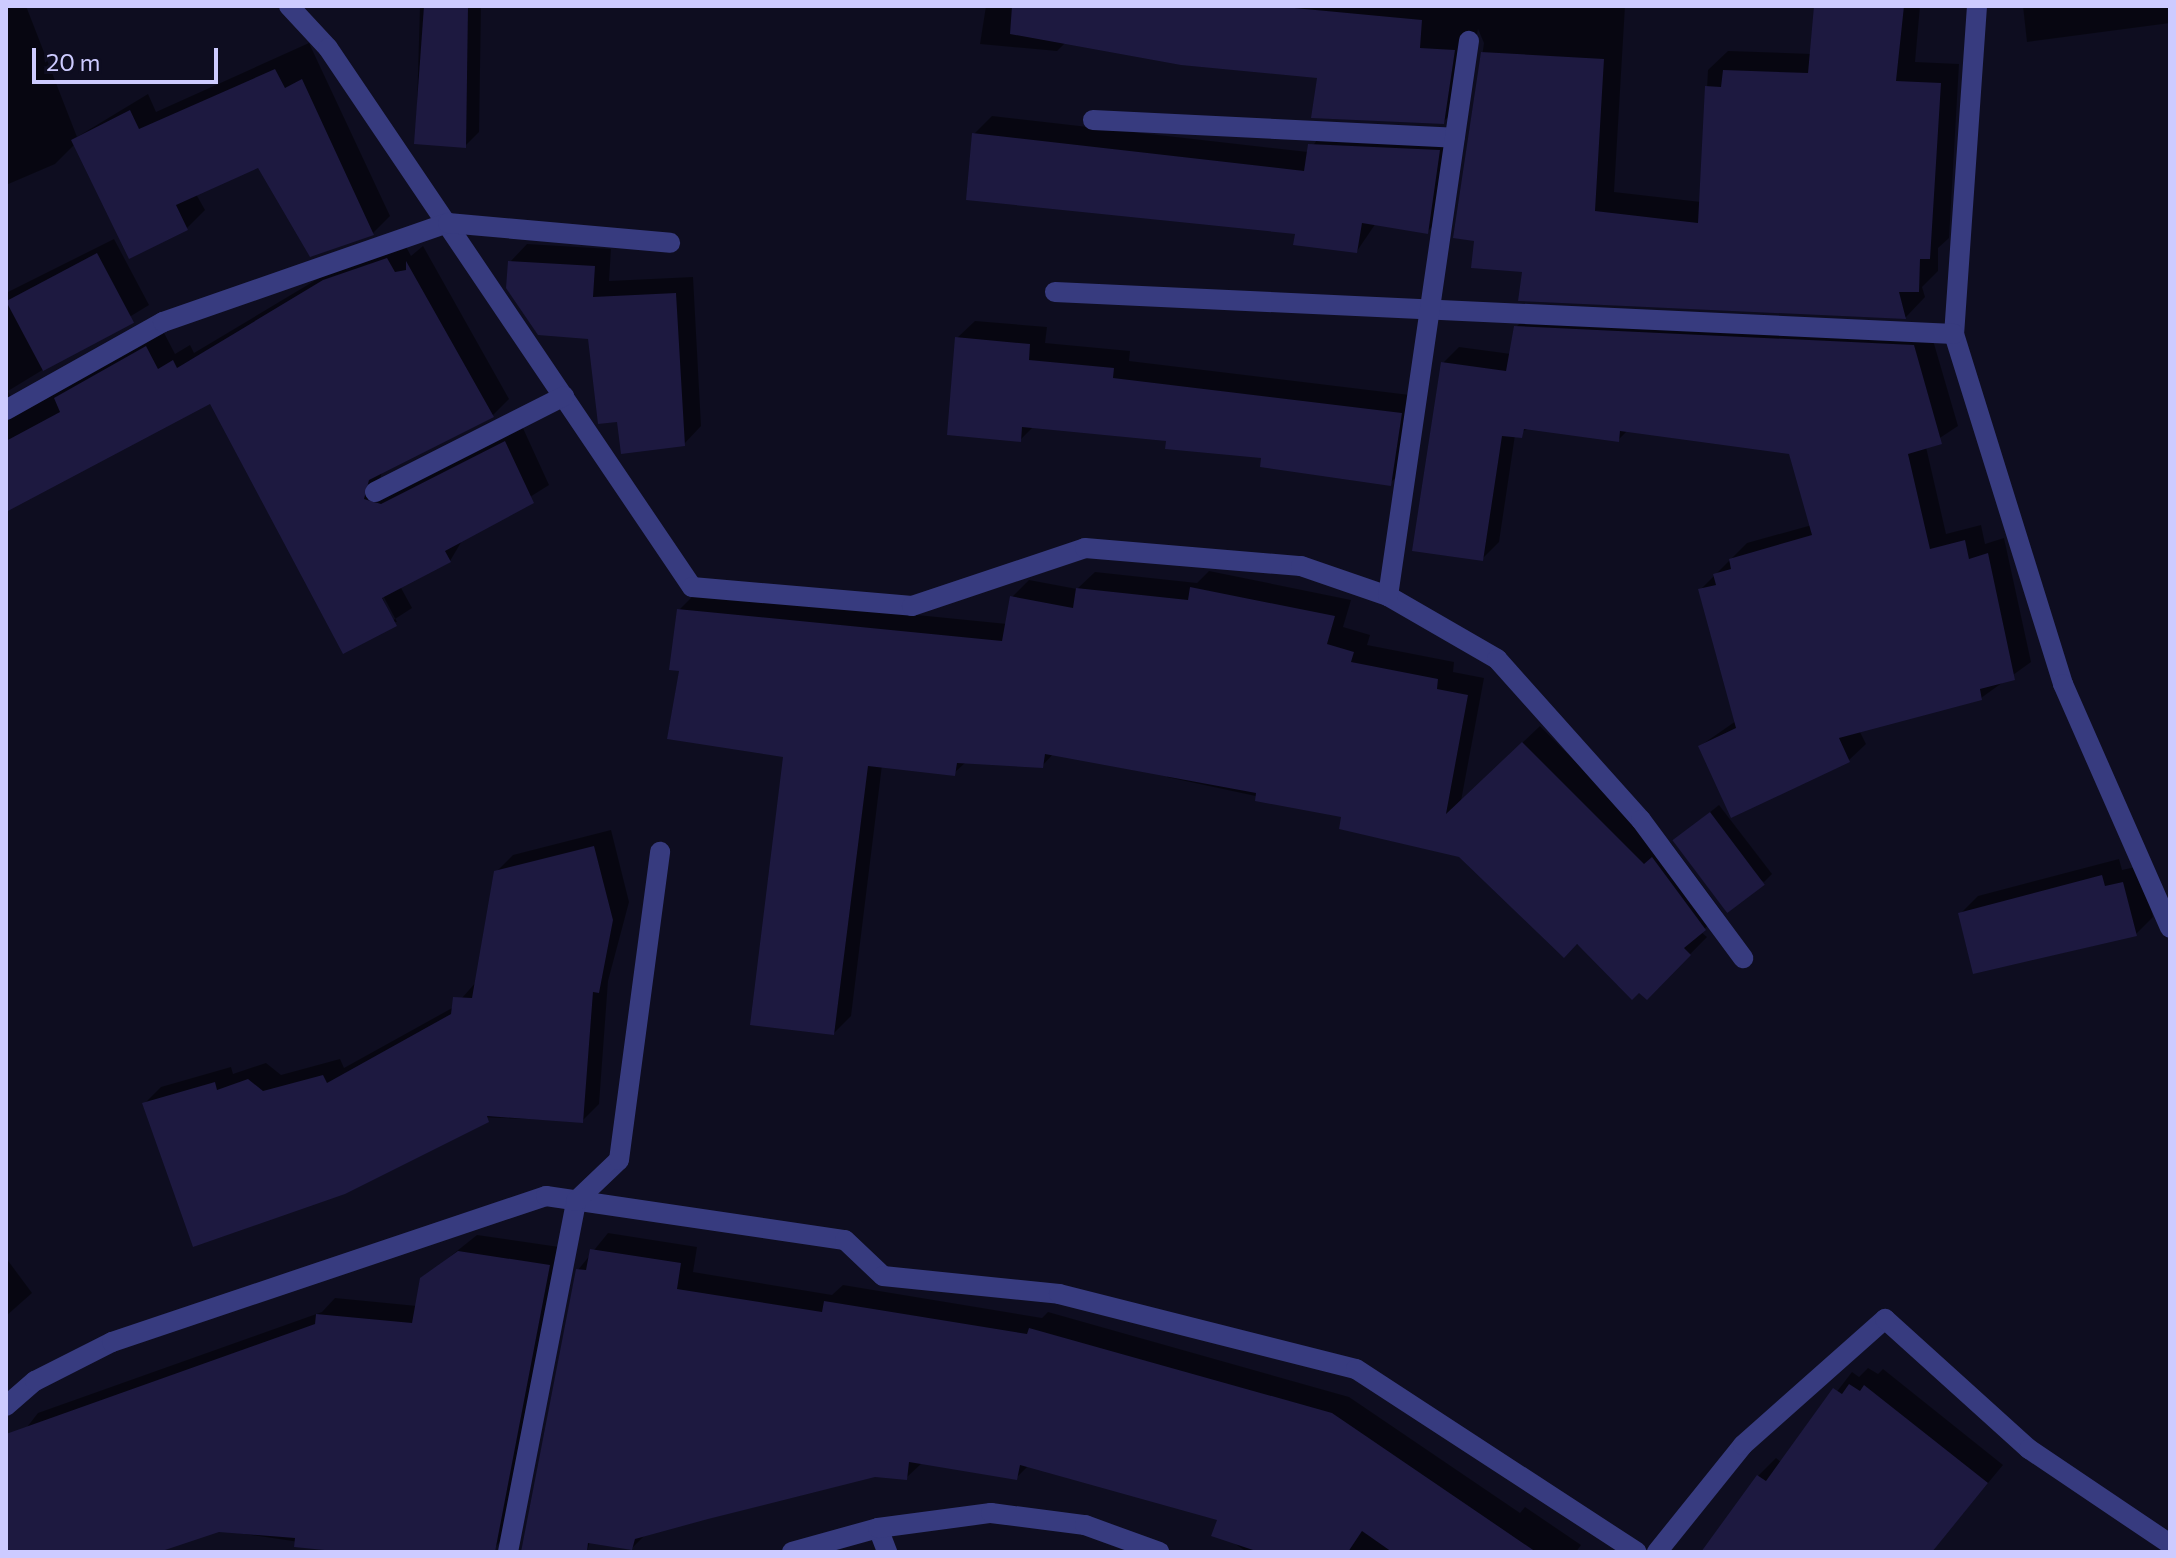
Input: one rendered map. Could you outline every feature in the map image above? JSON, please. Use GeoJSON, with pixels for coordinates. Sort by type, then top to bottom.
{"type":"FeatureCollection","features":[{"type":"Feature","properties":{"kind":"street"},"geometry":{"type":"LineString","coordinates":[[289,6],[328,48],[692,587],[912,606],[1085,548],[1301,566],[1388,596],[1497,659],[1641,820],[1743,958]]}},
{"type":"Feature","properties":{"kind":"street"},"geometry":{"type":"LineString","coordinates":[[1977,6],[1954,334],[2063,684],[2170,928]]}},
{"type":"Feature","properties":{"kind":"street"},"geometry":{"type":"LineString","coordinates":[[1388,596],[1469,41]]}},
{"type":"Feature","properties":{"kind":"street"},"geometry":{"type":"LineString","coordinates":[[1093,120],[1455,138]]}},
{"type":"Feature","properties":{"kind":"street"},"geometry":{"type":"LineString","coordinates":[[6,410],[163,322],[448,223],[670,243]]}},
{"type":"Feature","properties":{"kind":"street"},"geometry":{"type":"LineString","coordinates":[[1055,292],[1429,312],[1954,334]]}},
{"type":"Feature","properties":{"kind":"street"},"geometry":{"type":"LineString","coordinates":[[375,492],[564,396]]}},
{"type":"Feature","properties":{"kind":"street"},"geometry":{"type":"LineString","coordinates":[[508,1552],[576,1201],[619,1160],[660,852]]}},
{"type":"Feature","properties":{"kind":"street"},"geometry":{"type":"LineString","coordinates":[[6,1406],[35,1381],[112,1342],[546,1196],[845,1240],[883,1276],[1059,1294],[1356,1369],[1637,1552]]}},
{"type":"Feature","properties":{"kind":"street"},"geometry":{"type":"LineString","coordinates":[[1657,1552],[1743,1445],[1885,1319],[2029,1449],[2170,1544]]}},
{"type":"Feature","properties":{"kind":"street"},"geometry":{"type":"LineString","coordinates":[[792,1552],[878,1528],[991,1513],[1085,1525],[1159,1552]]}},
{"type":"Feature","properties":{"kind":"street"},"geometry":{"type":"LineString","coordinates":[[878,1528],[887,1552]]}},
{"type":"Feature","properties":{"kind":"building"},"geometry":{"type":"Polygon","coordinates":[[[424,6],[468,6],[466,148],[414,144],[424,6]]]}},
{"type":"Feature","properties":{"kind":"building"},"geometry":{"type":"Polygon","coordinates":[[[1012,6],[1273,6],[1422,20],[1420,48],[1455,50],[1444,124],[1311,118],[1317,78],[1181,65],[1010,34],[1012,6]]]}},
{"type":"Feature","properties":{"kind":"building"},"geometry":{"type":"Polygon","coordinates":[[[1814,6],[1904,6],[1896,81],[1941,83],[1930,259],[1920,259],[1919,292],[1899,292],[1906,319],[1518,301],[1522,272],[1471,268],[1474,241],[1453,238],[1481,52],[1604,59],[1595,211],[1698,223],[1705,86],[1721,87],[1723,70],[1808,73],[1814,6]]]}},
{"type":"Feature","properties":{"kind":"building"},"geometry":{"type":"Polygon","coordinates":[[[275,69],[285,88],[302,79],[374,235],[310,257],[258,168],[176,205],[188,230],[129,259],[71,140],[130,110],[139,129],[275,69]]]}},
{"type":"Feature","properties":{"kind":"building"},"geometry":{"type":"Polygon","coordinates":[[[972,133],[1304,171],[1308,144],[1440,150],[1428,234],[1362,223],[1357,253],[1293,245],[1295,234],[966,200],[972,133]]]}},
{"type":"Feature","properties":{"kind":"building"},"geometry":{"type":"Polygon","coordinates":[[[97,253],[134,323],[43,371],[6,301],[97,253]]]}},
{"type":"Feature","properties":{"kind":"building"},"geometry":{"type":"Polygon","coordinates":[[[387,258],[395,272],[406,270],[406,261],[494,417],[369,480],[364,499],[381,504],[505,441],[534,503],[445,551],[451,562],[382,598],[397,626],[343,654],[210,404],[6,512],[6,441],[60,412],[54,398],[146,346],[158,369],[173,360],[177,368],[323,280],[387,258]]]}},
{"type":"Feature","properties":{"kind":"building"},"geometry":{"type":"Polygon","coordinates":[[[508,261],[595,266],[593,297],[676,293],[685,446],[621,454],[617,422],[598,424],[588,339],[538,335],[506,288],[508,261]]]}},
{"type":"Feature","properties":{"kind":"building"},"geometry":{"type":"Polygon","coordinates":[[[1514,326],[1914,345],[1942,444],[1908,454],[1930,549],[1965,540],[1969,559],[1988,553],[2015,680],[1980,689],[1982,700],[1839,738],[1850,762],[1731,818],[1698,746],[1736,728],[1698,589],[1716,585],[1713,574],[1731,569],[1729,559],[1812,535],[1789,454],[1620,431],[1619,442],[1524,429],[1522,438],[1502,436],[1483,561],[1412,551],[1441,362],[1506,371],[1514,326]]]}},
{"type":"Feature","properties":{"kind":"building"},"geometry":{"type":"Polygon","coordinates":[[[955,337],[1030,344],[1029,360],[1114,368],[1113,378],[1402,413],[1391,486],[1260,467],[1261,458],[1165,449],[1166,441],[1022,427],[1021,442],[947,435],[955,337]]]}},
{"type":"Feature","properties":{"kind":"building"},"geometry":{"type":"Polygon","coordinates":[[[1190,587],[1335,616],[1327,644],[1354,652],[1351,662],[1438,679],[1437,689],[1468,695],[1446,814],[1522,742],[1644,864],[1652,857],[1706,930],[1684,948],[1691,955],[1647,1000],[1639,993],[1632,1000],[1577,944],[1564,958],[1459,857],[1339,829],[1341,817],[1255,801],[1256,793],[1045,754],[1043,768],[957,763],[955,776],[868,766],[834,1035],[750,1025],[783,757],[667,739],[679,671],[669,670],[677,609],[1002,641],[1010,596],[1073,608],[1076,588],[1188,600],[1190,587]]]}},
{"type":"Feature","properties":{"kind":"building"},"geometry":{"type":"Polygon","coordinates":[[[1710,812],[1765,885],[1727,913],[1672,840],[1710,812]]]}},
{"type":"Feature","properties":{"kind":"building"},"geometry":{"type":"Polygon","coordinates":[[[594,846],[613,920],[599,993],[593,992],[583,1123],[487,1116],[489,1122],[345,1194],[193,1247],[142,1103],[215,1082],[217,1090],[248,1079],[263,1091],[323,1075],[327,1083],[451,1014],[453,997],[472,998],[494,871],[594,846]]]}},
{"type":"Feature","properties":{"kind":"building"},"geometry":{"type":"Polygon","coordinates":[[[2102,875],[2105,886],[2123,882],[2137,936],[1973,974],[1958,913],[2102,875]]]}},
{"type":"Feature","properties":{"kind":"building"},"geometry":{"type":"Polygon","coordinates":[[[590,1249],[681,1263],[677,1289],[822,1312],[824,1301],[1027,1334],[1029,1328],[1332,1413],[1536,1552],[1392,1552],[1362,1531],[1348,1552],[1259,1552],[1211,1536],[1217,1520],[1020,1465],[1017,1480],[909,1462],[907,1480],[875,1477],[708,1519],[635,1539],[632,1550],[588,1543],[587,1552],[521,1552],[576,1269],[586,1270],[590,1249]]]}},
{"type":"Feature","properties":{"kind":"building"},"geometry":{"type":"Polygon","coordinates":[[[458,1251],[550,1265],[495,1552],[344,1552],[294,1547],[295,1538],[219,1532],[159,1552],[6,1552],[6,1434],[315,1324],[316,1314],[412,1323],[420,1278],[458,1251]]]}},
{"type":"Feature","properties":{"kind":"building"},"geometry":{"type":"Polygon","coordinates":[[[1849,1384],[1860,1391],[1864,1385],[1988,1483],[1932,1552],[1701,1552],[1757,1475],[1766,1481],[1833,1388],[1842,1394],[1849,1384]]]}}]}
